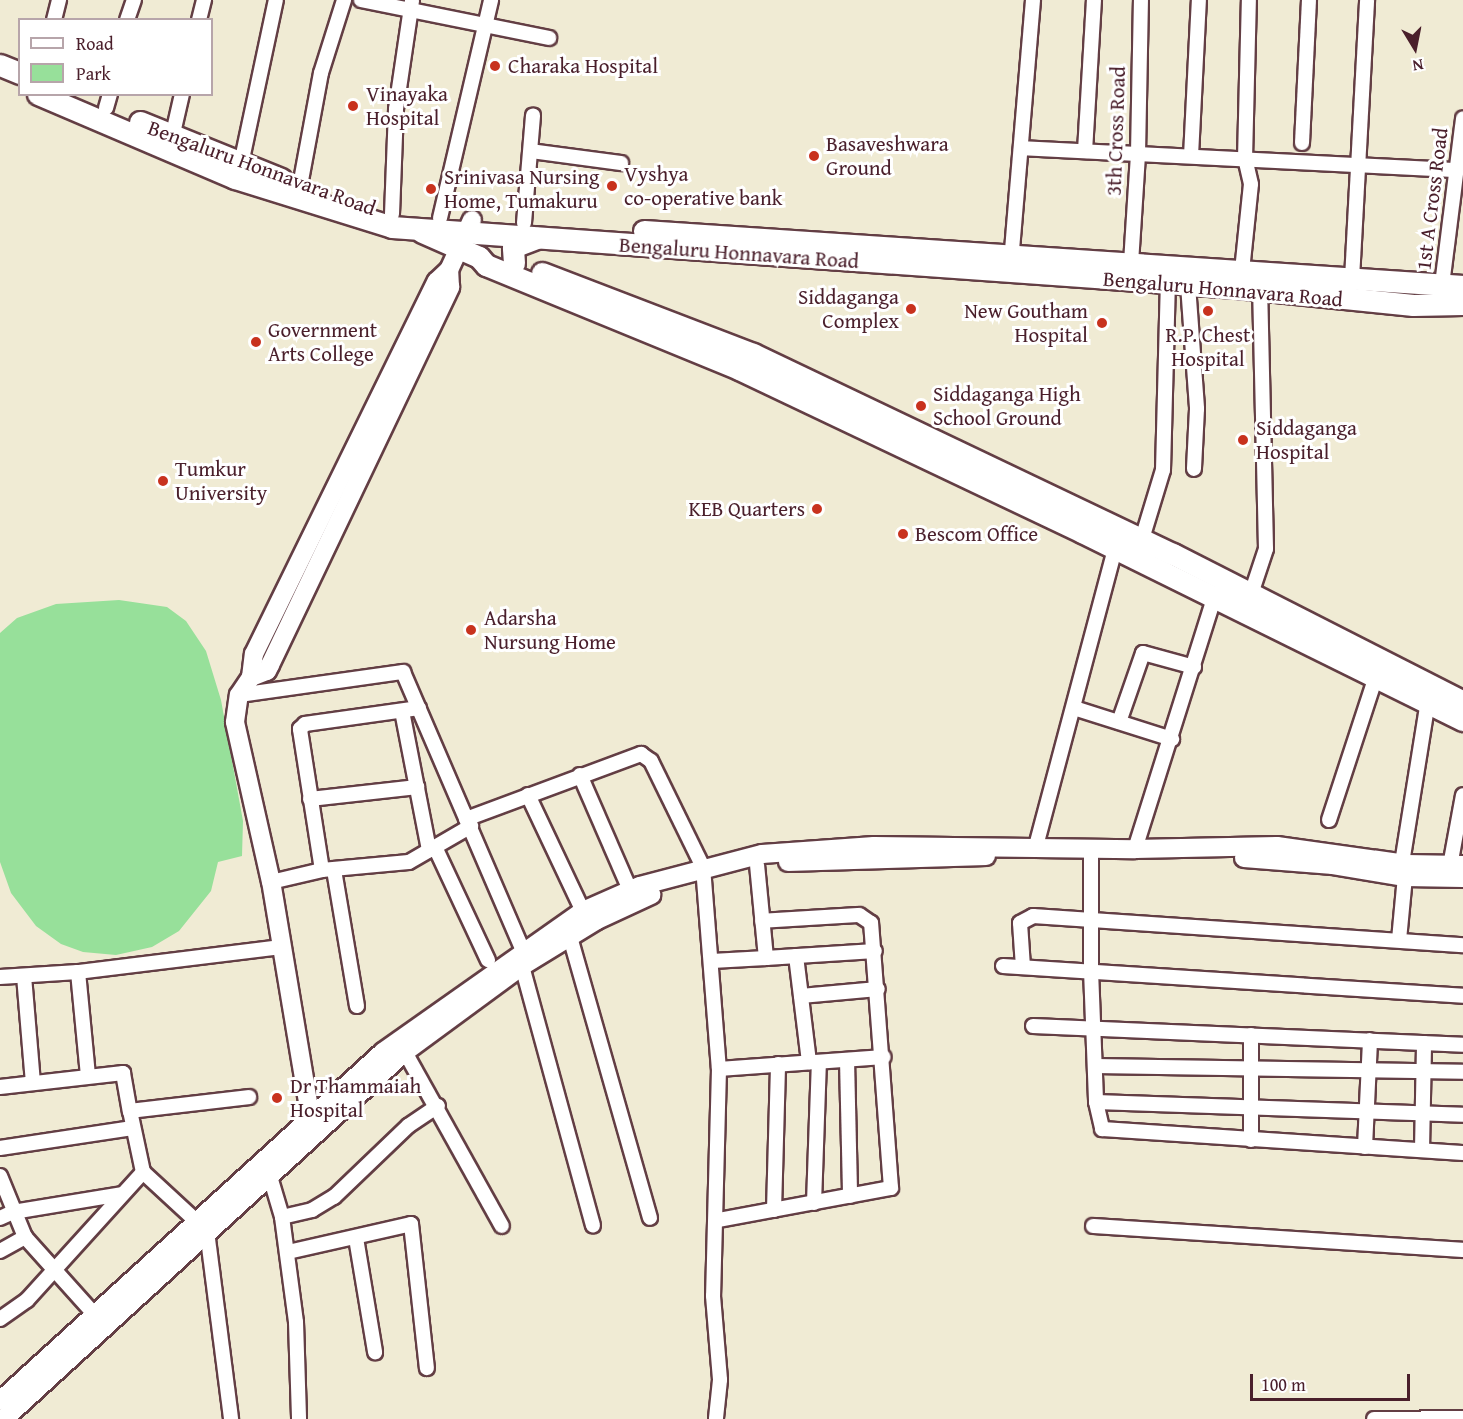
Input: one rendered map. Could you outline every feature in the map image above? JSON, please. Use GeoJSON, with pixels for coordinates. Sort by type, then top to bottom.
{"type":"FeatureCollection","features":[{"type":"Feature","properties":{"kind":"main road"},"geometry":{"type":"LineString","coordinates":[[0,65],[18,72]]}},
{"type":"Feature","properties":{"kind":"main road"},"geometry":{"type":"LineString","coordinates":[[0,79],[18,86]]}},
{"type":"Feature","properties":{"kind":"main road","name":"Bengaluru Honnavara Road"},"geometry":{"type":"LineString","coordinates":[[43,96],[171,143],[469,240],[530,230],[1011,262],[1131,263],[1453,285]]}},
{"type":"Feature","properties":{"kind":"main road","name":"Bengaluru Honnavara Road"},"geometry":{"type":"LineString","coordinates":[[83,96],[108,101],[171,143],[295,199],[392,226],[406,220],[440,219],[469,240]]}},
{"type":"Feature","properties":{"kind":"main road"},"geometry":{"type":"LineString","coordinates":[[514,263],[513,247],[530,230]]}},
{"type":"Feature","properties":{"kind":"main road"},"geometry":{"type":"LineString","coordinates":[[469,240],[491,254],[753,354],[1142,539],[1376,676],[1463,720]]}},
{"type":"Feature","properties":{"kind":"main road"},"geometry":{"type":"LineString","coordinates":[[312,1126],[271,882],[235,722],[239,695],[251,677],[254,654],[437,281],[449,270],[469,240]]}},
{"type":"Feature","properties":{"kind":"main road"},"geometry":{"type":"LineString","coordinates":[[469,240],[486,265],[739,369],[1214,598],[1248,603],[1463,702]]}},
{"type":"Feature","properties":{"kind":"main road","name":"Bengaluru Honnavara Road"},"geometry":{"type":"LineString","coordinates":[[1011,262],[1178,285],[1260,290],[1413,305],[1463,304]]}},
{"type":"Feature","properties":{"kind":"main road"},"geometry":{"type":"LineString","coordinates":[[2,1397],[95,1315],[269,1173],[391,1046],[630,890],[705,872],[762,854],[824,847],[1036,846],[1091,852],[1267,858],[1403,870],[1459,870]]}},
{"type":"Feature","properties":{"kind":"main road"},"geometry":{"type":"LineString","coordinates":[[4,1419],[202,1227],[312,1126],[523,958],[570,937],[586,918],[635,901],[705,872],[756,865],[1135,849],[1276,846],[1403,870]]}},
{"type":"Feature","properties":{"kind":"street"},"geometry":{"type":"LineString","coordinates":[[54,18],[58,0]]}},
{"type":"Feature","properties":{"kind":"street"},"geometry":{"type":"LineString","coordinates":[[128,18],[134,0]]}},
{"type":"Feature","properties":{"kind":"street"},"geometry":{"type":"LineString","coordinates":[[200,18],[204,0]]}},
{"type":"Feature","properties":{"kind":"street"},"geometry":{"type":"LineString","coordinates":[[241,164],[276,0]]}},
{"type":"Feature","properties":{"kind":"street"},"geometry":{"type":"LineString","coordinates":[[300,186],[321,73],[344,0]]}},
{"type":"Feature","properties":{"kind":"street"},"geometry":{"type":"LineString","coordinates":[[361,0],[412,5],[486,25],[549,38]]}},
{"type":"Feature","properties":{"kind":"street"},"geometry":{"type":"LineString","coordinates":[[440,219],[491,0]]}},
{"type":"Feature","properties":{"kind":"street"},"geometry":{"type":"LineString","coordinates":[[1011,262],[1033,0]]}},
{"type":"Feature","properties":{"kind":"street"},"geometry":{"type":"LineString","coordinates":[[1085,151],[1094,0]]}},
{"type":"Feature","properties":{"kind":"street","name":"3th Cross Road"},"geometry":{"type":"LineString","coordinates":[[1131,263],[1138,154],[1141,0]]}},
{"type":"Feature","properties":{"kind":"street"},"geometry":{"type":"LineString","coordinates":[[1191,156],[1199,0]]}},
{"type":"Feature","properties":{"kind":"street"},"geometry":{"type":"LineString","coordinates":[[1242,271],[1251,184],[1245,159],[1249,0]]}},
{"type":"Feature","properties":{"kind":"street"},"geometry":{"type":"LineString","coordinates":[[1302,142],[1308,0]]}},
{"type":"Feature","properties":{"kind":"street"},"geometry":{"type":"LineString","coordinates":[[1352,279],[1367,0]]}},
{"type":"Feature","properties":{"kind":"street"},"geometry":{"type":"LineString","coordinates":[[406,220],[396,109],[412,5]]}},
{"type":"Feature","properties":{"kind":"street"},"geometry":{"type":"LineString","coordinates":[[171,143],[182,96]]}},
{"type":"Feature","properties":{"kind":"street"},"geometry":{"type":"LineString","coordinates":[[530,230],[533,115]]}},
{"type":"Feature","properties":{"kind":"street","name":"1st A Cross Road"},"geometry":{"type":"LineString","coordinates":[[1453,285],[1456,170],[1463,118]]}},
{"type":"Feature","properties":{"kind":"street"},"geometry":{"type":"LineString","coordinates":[[1021,148],[1456,170]]}},
{"type":"Feature","properties":{"kind":"street"},"geometry":{"type":"LineString","coordinates":[[531,151],[621,163]]}},
{"type":"Feature","properties":{"kind":"street"},"geometry":{"type":"LineString","coordinates":[[1178,285],[1198,417],[1194,469]]}},
{"type":"Feature","properties":{"kind":"street"},"geometry":{"type":"LineString","coordinates":[[1142,539],[1163,470],[1178,285]]}},
{"type":"Feature","properties":{"kind":"street"},"geometry":{"type":"LineString","coordinates":[[1248,603],[1266,549],[1260,290]]}},
{"type":"Feature","properties":{"kind":"street"},"geometry":{"type":"LineString","coordinates":[[1036,846],[1115,549]]}},
{"type":"Feature","properties":{"kind":"street"},"geometry":{"type":"LineString","coordinates":[[1135,849],[1172,739],[1214,598]]}},
{"type":"Feature","properties":{"kind":"street"},"geometry":{"type":"LineString","coordinates":[[1119,722],[1143,653],[1194,667]]}},
{"type":"Feature","properties":{"kind":"street"},"geometry":{"type":"LineString","coordinates":[[239,695],[403,672],[523,958],[593,1225]]}},
{"type":"Feature","properties":{"kind":"street"},"geometry":{"type":"LineString","coordinates":[[1329,819],[1376,676]]}},
{"type":"Feature","properties":{"kind":"street"},"geometry":{"type":"LineString","coordinates":[[1399,940],[1403,870],[1428,701]]}},
{"type":"Feature","properties":{"kind":"street"},"geometry":{"type":"LineString","coordinates":[[357,1006],[328,870],[310,799],[300,729],[305,724],[419,708]]}},
{"type":"Feature","properties":{"kind":"street"},"geometry":{"type":"LineString","coordinates":[[1074,708],[1172,739]]}},
{"type":"Feature","properties":{"kind":"street"},"geometry":{"type":"LineString","coordinates":[[402,711],[432,849],[488,960]]}},
{"type":"Feature","properties":{"kind":"street"},"geometry":{"type":"LineString","coordinates":[[271,882],[328,870],[409,862],[432,849],[468,823],[528,795],[633,754],[646,757],[705,872],[718,1069],[718,1220],[713,1296],[720,1380],[716,1419]]}},
{"type":"Feature","properties":{"kind":"street"},"geometry":{"type":"LineString","coordinates":[[580,775],[630,890]]}},
{"type":"Feature","properties":{"kind":"street"},"geometry":{"type":"LineString","coordinates":[[310,799],[417,787]]}},
{"type":"Feature","properties":{"kind":"street"},"geometry":{"type":"LineString","coordinates":[[528,795],[586,918]]}},
{"type":"Feature","properties":{"kind":"street"},"geometry":{"type":"LineString","coordinates":[[1459,870],[1463,795]]}},
{"type":"Feature","properties":{"kind":"street"},"geometry":{"type":"LineString","coordinates":[[1091,852],[1091,970],[1096,1102],[1099,1123],[1108,1131],[1463,1153]]}},
{"type":"Feature","properties":{"kind":"street"},"geometry":{"type":"LineString","coordinates":[[756,865],[766,958]]}},
{"type":"Feature","properties":{"kind":"street"},"geometry":{"type":"LineString","coordinates":[[718,1220],[891,1188],[884,1057],[875,951],[867,917],[762,921]]}},
{"type":"Feature","properties":{"kind":"street"},"geometry":{"type":"LineString","coordinates":[[1023,967],[1020,923],[1024,918],[1090,918],[1463,945]]}},
{"type":"Feature","properties":{"kind":"street"},"geometry":{"type":"LineString","coordinates":[[570,937],[650,1218]]}},
{"type":"Feature","properties":{"kind":"street"},"geometry":{"type":"LineString","coordinates":[[0,977],[78,972],[282,947]]}},
{"type":"Feature","properties":{"kind":"street"},"geometry":{"type":"LineString","coordinates":[[712,961],[875,951]]}},
{"type":"Feature","properties":{"kind":"street"},"geometry":{"type":"LineString","coordinates":[[796,956],[814,1062],[814,1203]]}},
{"type":"Feature","properties":{"kind":"street"},"geometry":{"type":"LineString","coordinates":[[1003,966],[1463,996]]}},
{"type":"Feature","properties":{"kind":"street"},"geometry":{"type":"LineString","coordinates":[[78,972],[88,1076]]}},
{"type":"Feature","properties":{"kind":"street"},"geometry":{"type":"LineString","coordinates":[[24,976],[33,1083]]}},
{"type":"Feature","properties":{"kind":"street"},"geometry":{"type":"LineString","coordinates":[[801,996],[878,989]]}},
{"type":"Feature","properties":{"kind":"street"},"geometry":{"type":"LineString","coordinates":[[1033,1026],[1463,1045]]}},
{"type":"Feature","properties":{"kind":"street"},"geometry":{"type":"LineString","coordinates":[[1251,1035],[1249,1071],[1252,1108],[1251,1140]]}},
{"type":"Feature","properties":{"kind":"street"},"geometry":{"type":"LineString","coordinates":[[1365,1147],[1370,1040]]}},
{"type":"Feature","properties":{"kind":"street"},"geometry":{"type":"LineString","coordinates":[[1422,1150],[1424,1043]]}},
{"type":"Feature","properties":{"kind":"street"},"geometry":{"type":"LineString","coordinates":[[405,1052],[438,1106],[502,1226]]}},
{"type":"Feature","properties":{"kind":"street"},"geometry":{"type":"LineString","coordinates":[[718,1069],[884,1057]]}},
{"type":"Feature","properties":{"kind":"street"},"geometry":{"type":"LineString","coordinates":[[847,1060],[850,1196]]}},
{"type":"Feature","properties":{"kind":"street"},"geometry":{"type":"LineString","coordinates":[[774,1210],[778,1064]]}},
{"type":"Feature","properties":{"kind":"street"},"geometry":{"type":"LineString","coordinates":[[1095,1066],[1249,1071],[1463,1072]]}},
{"type":"Feature","properties":{"kind":"street"},"geometry":{"type":"LineString","coordinates":[[0,1087],[123,1072],[143,1172],[202,1227],[231,1419]]}},
{"type":"Feature","properties":{"kind":"street"},"geometry":{"type":"LineString","coordinates":[[130,1111],[249,1097]]}},
{"type":"Feature","properties":{"kind":"street"},"geometry":{"type":"LineString","coordinates":[[1096,1102],[1463,1115]]}},
{"type":"Feature","properties":{"kind":"street"},"geometry":{"type":"LineString","coordinates":[[282,1217],[312,1210],[334,1197],[408,1126],[438,1106]]}},
{"type":"Feature","properties":{"kind":"street"},"geometry":{"type":"LineString","coordinates":[[0,1148],[133,1128]]}},
{"type":"Feature","properties":{"kind":"street"},"geometry":{"type":"LineString","coordinates":[[2,1314],[27,1300],[143,1172]]}},
{"type":"Feature","properties":{"kind":"street"},"geometry":{"type":"LineString","coordinates":[[269,1173],[282,1217],[288,1252],[296,1322],[299,1419]]}},
{"type":"Feature","properties":{"kind":"street"},"geometry":{"type":"LineString","coordinates":[[0,1176],[6,1215],[95,1315]]}},
{"type":"Feature","properties":{"kind":"street"},"geometry":{"type":"LineString","coordinates":[[6,1215],[122,1194]]}},
{"type":"Feature","properties":{"kind":"street"},"geometry":{"type":"LineString","coordinates":[[288,1252],[411,1224],[427,1368]]}},
{"type":"Feature","properties":{"kind":"street"},"geometry":{"type":"LineString","coordinates":[[1093,1226],[1463,1250]]}},
{"type":"Feature","properties":{"kind":"street"},"geometry":{"type":"LineString","coordinates":[[0,1251],[25,1237]]}},
{"type":"Feature","properties":{"kind":"street"},"geometry":{"type":"LineString","coordinates":[[356,1238],[375,1352]]}},
{"type":"Feature","properties":{"kind":"street"},"geometry":{"type":"LineString","coordinates":[[1374,1419],[1463,1418]]}},
{"type":"Feature","properties":{"kind":"green space"},"geometry":{"type":"Polygon","coordinates":[[[119,600],[167,607],[186,621],[206,651],[221,700],[243,821],[242,856],[218,862],[211,891],[179,931],[152,947],[116,955],[83,952],[61,944],[36,926],[11,893],[0,862],[0,633],[17,618],[56,604],[119,600]]]}},
{"type":"Feature","properties":{"kind":"place","name":"Charaka Hospital"},"geometry":{"type":"Point","coordinates":[495,66]}},
{"type":"Feature","properties":{"kind":"place","name":"Vinayaka Hospital"},"geometry":{"type":"Point","coordinates":[353,106]}},
{"type":"Feature","properties":{"kind":"place","name":"Basaveshwara Ground"},"geometry":{"type":"Point","coordinates":[814,156]}},
{"type":"Feature","properties":{"kind":"place","name":"Vyshya co-operative bank"},"geometry":{"type":"Point","coordinates":[612,186]}},
{"type":"Feature","properties":{"kind":"place","name":"Srinivasa Nursing Home, Tumakuru"},"geometry":{"type":"Point","coordinates":[431,189]}},
{"type":"Feature","properties":{"kind":"place","name":"Siddaganga Complex"},"geometry":{"type":"Point","coordinates":[911,309]}},
{"type":"Feature","properties":{"kind":"place","name":"R.P. Chest Hospital"},"geometry":{"type":"Point","coordinates":[1208,311]}},
{"type":"Feature","properties":{"kind":"place","name":"New Goutham Hospital"},"geometry":{"type":"Point","coordinates":[1102,323]}},
{"type":"Feature","properties":{"kind":"place","name":"Government Arts College"},"geometry":{"type":"Point","coordinates":[256,342]}},
{"type":"Feature","properties":{"kind":"place","name":"Siddaganga High School Ground"},"geometry":{"type":"Point","coordinates":[921,406]}},
{"type":"Feature","properties":{"kind":"place","name":"Siddaganga Hospital"},"geometry":{"type":"Point","coordinates":[1243,440]}},
{"type":"Feature","properties":{"kind":"place","name":"Tumkur University"},"geometry":{"type":"Point","coordinates":[163,481]}},
{"type":"Feature","properties":{"kind":"place","name":"KEB Quarters"},"geometry":{"type":"Point","coordinates":[817,509]}},
{"type":"Feature","properties":{"kind":"place","name":"Bescom Office"},"geometry":{"type":"Point","coordinates":[903,534]}},
{"type":"Feature","properties":{"kind":"place","name":"Adarsha Nursung Home"},"geometry":{"type":"Point","coordinates":[471,630]}},
{"type":"Feature","properties":{"kind":"place","name":"Dr Thammaiah Hospital"},"geometry":{"type":"Point","coordinates":[277,1098]}}]}
